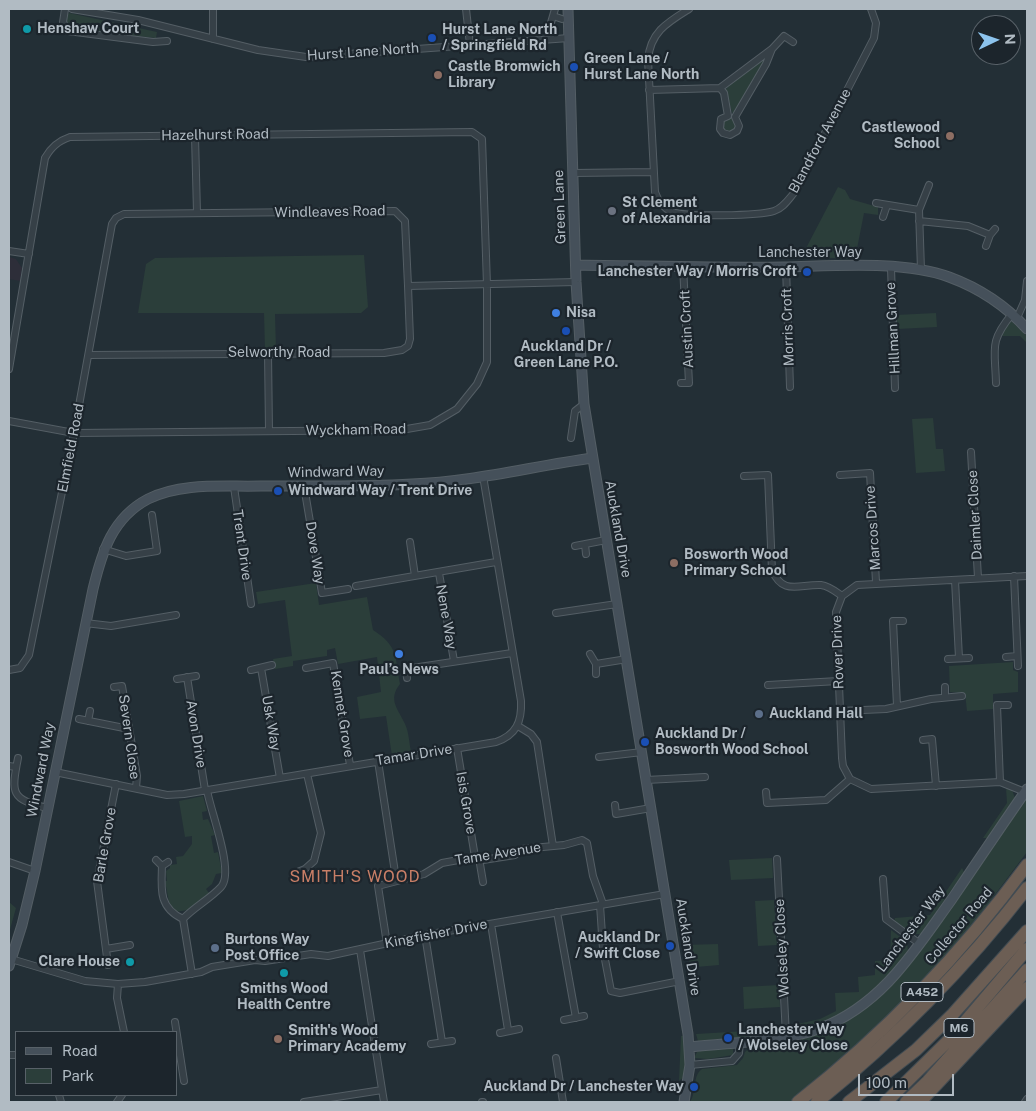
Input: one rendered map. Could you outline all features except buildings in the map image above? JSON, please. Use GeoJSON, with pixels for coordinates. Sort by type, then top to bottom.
{"type":"FeatureCollection","features":[{"type":"Feature","properties":{"kind":"highway","name":"Collector Road"},"geometry":{"type":"LineString","coordinates":[[798,1102],[838,1071],[906,1009],[985,920],[1027,865]]}},
{"type":"Feature","properties":{"kind":"highway","name":"Collector Road"},"geometry":{"type":"LineString","coordinates":[[817,1102],[913,1018],[958,970],[1027,888]]}},
{"type":"Feature","properties":{"kind":"highway"},"geometry":{"type":"LineString","coordinates":[[849,1102],[916,1050],[953,1014],[1027,931]]}},
{"type":"Feature","properties":{"kind":"highway","name":"M6"},"geometry":{"type":"LineString","coordinates":[[886,1102],[954,1034],[1027,949]]}},
{"type":"Feature","properties":{"kind":"highway","name":"M6"},"geometry":{"type":"LineString","coordinates":[[906,1102],[928,1081],[1027,970]]}},
{"type":"Feature","properties":{"kind":"highway"},"geometry":{"type":"LineString","coordinates":[[920,1102],[1027,988]]}},
{"type":"Feature","properties":{"kind":"street"},"geometry":{"type":"LineString","coordinates":[[64,9],[63,22],[68,31],[153,42],[167,41]]}},
{"type":"Feature","properties":{"kind":"street","name":"Hurst Lane North"},"geometry":{"type":"LineString","coordinates":[[72,9],[138,20],[258,50],[306,57],[569,38]]}},
{"type":"Feature","properties":{"kind":"street"},"geometry":{"type":"LineString","coordinates":[[213,9],[213,39]]}},
{"type":"Feature","properties":{"kind":"street"},"geometry":{"type":"LineString","coordinates":[[466,9],[470,45]]}},
{"type":"Feature","properties":{"kind":"street","name":"Green Lane"},"geometry":{"type":"LineString","coordinates":[[568,9],[576,282],[584,404],[593,458]]}},
{"type":"Feature","properties":{"kind":"street","name":"Blandford Avenue"},"geometry":{"type":"LineString","coordinates":[[689,9],[663,26],[653,41],[649,52],[649,90],[655,192],[658,201],[666,209],[681,214],[768,212],[785,204],[794,193],[874,38],[876,23],[871,9]]}},
{"type":"Feature","properties":{"kind":"street"},"geometry":{"type":"LineString","coordinates":[[550,26],[554,12],[562,19]]}},
{"type":"Feature","properties":{"kind":"street"},"geometry":{"type":"LineString","coordinates":[[649,90],[720,88],[772,49],[784,36],[792,42]]}},
{"type":"Feature","properties":{"kind":"street"},"geometry":{"type":"LineString","coordinates":[[720,88],[724,93],[731,116],[766,64],[772,49]]}},
{"type":"Feature","properties":{"kind":"street","name":"Hazelhurst Road"},"geometry":{"type":"LineString","coordinates":[[9,369],[45,158],[58,142],[70,137],[472,132],[480,136],[484,145]]}},
{"type":"Feature","properties":{"kind":"street"},"geometry":{"type":"LineString","coordinates":[[195,136],[197,213]]}},
{"type":"Feature","properties":{"kind":"street","name":"Wyckham Road"},"geometry":{"type":"LineString","coordinates":[[9,421],[74,433],[269,432],[410,429],[430,425],[449,414],[471,393],[487,362],[484,145]]}},
{"type":"Feature","properties":{"kind":"street"},"geometry":{"type":"LineString","coordinates":[[573,174],[654,172]]}},
{"type":"Feature","properties":{"kind":"street"},"geometry":{"type":"LineString","coordinates":[[921,270],[919,210],[929,185]]}},
{"type":"Feature","properties":{"kind":"street"},"geometry":{"type":"LineString","coordinates":[[876,203],[919,210]]}},
{"type":"Feature","properties":{"kind":"street"},"geometry":{"type":"LineString","coordinates":[[883,217],[887,205]]}},
{"type":"Feature","properties":{"kind":"street","name":"Windleaves Road"},"geometry":{"type":"LineString","coordinates":[[112,224],[116,218],[124,214],[395,211],[405,222],[408,286]]}},
{"type":"Feature","properties":{"kind":"street"},"geometry":{"type":"LineString","coordinates":[[919,221],[968,226],[990,235]]}},
{"type":"Feature","properties":{"kind":"street","name":"Elmfield Road"},"geometry":{"type":"LineString","coordinates":[[9,670],[20,668],[29,656],[89,356],[112,224]]}},
{"type":"Feature","properties":{"kind":"street"},"geometry":{"type":"LineString","coordinates":[[986,246],[990,235],[995,229]]}},
{"type":"Feature","properties":{"kind":"street"},"geometry":{"type":"LineString","coordinates":[[9,251],[29,254]]}},
{"type":"Feature","properties":{"kind":"street","name":"Lanchester Way"},"geometry":{"type":"LineString","coordinates":[[576,265],[891,268],[921,270],[949,277],[973,288],[1014,316],[1027,329]]}},
{"type":"Feature","properties":{"kind":"street","name":"Austin Croft"},"geometry":{"type":"LineString","coordinates":[[681,383],[689,383],[683,266]]}},
{"type":"Feature","properties":{"kind":"street","name":"Morris Croft"},"geometry":{"type":"LineString","coordinates":[[786,267],[790,388]]}},
{"type":"Feature","properties":{"kind":"street","name":"Hillman Grove"},"geometry":{"type":"LineString","coordinates":[[891,268],[896,388]]}},
{"type":"Feature","properties":{"kind":"street"},"geometry":{"type":"LineString","coordinates":[[996,383],[994,341],[1000,328],[1014,316],[1025,300],[1027,281]]}},
{"type":"Feature","properties":{"kind":"street"},"geometry":{"type":"LineString","coordinates":[[408,286],[576,282]]}},
{"type":"Feature","properties":{"kind":"street","name":"Selworthy Road"},"geometry":{"type":"LineString","coordinates":[[89,356],[384,353],[402,350],[408,346],[410,339],[408,286]]}},
{"type":"Feature","properties":{"kind":"street"},"geometry":{"type":"LineString","coordinates":[[268,353],[269,432]]}},
{"type":"Feature","properties":{"kind":"street"},"geometry":{"type":"LineString","coordinates":[[571,438],[575,411],[584,404]]}},
{"type":"Feature","properties":{"kind":"street","name":"Daimler Close"},"geometry":{"type":"LineString","coordinates":[[971,452],[978,578]]}},
{"type":"Feature","properties":{"kind":"street","name":"Windward Way"},"geometry":{"type":"LineString","coordinates":[[10,962],[35,872],[85,623],[103,549],[124,516],[149,498],[176,490],[234,487],[413,484],[483,476],[593,458]]}},
{"type":"Feature","properties":{"kind":"street","name":"Auckland Drive"},"geometry":{"type":"LineString","coordinates":[[593,458],[690,1047],[690,1065],[684,1102]]}},
{"type":"Feature","properties":{"kind":"street","name":"Marcos Drive"},"geometry":{"type":"LineString","coordinates":[[840,475],[870,473],[876,582]]}},
{"type":"Feature","properties":{"kind":"street"},"geometry":{"type":"LineString","coordinates":[[744,476],[768,475],[772,570],[776,580],[789,587],[822,585],[831,588],[842,596]]}},
{"type":"Feature","properties":{"kind":"street"},"geometry":{"type":"LineString","coordinates":[[483,476],[496,562],[521,701],[521,715],[518,726],[531,734],[537,742],[554,846]]}},
{"type":"Feature","properties":{"kind":"street","name":"Dove Way"},"geometry":{"type":"LineString","coordinates":[[304,486],[322,593],[348,589]]}},
{"type":"Feature","properties":{"kind":"street","name":"Trent Drive"},"geometry":{"type":"LineString","coordinates":[[234,487],[251,604]]}},
{"type":"Feature","properties":{"kind":"street"},"geometry":{"type":"LineString","coordinates":[[103,549],[126,556],[157,551],[152,515]]}},
{"type":"Feature","properties":{"kind":"street"},"geometry":{"type":"LineString","coordinates":[[575,546],[606,540]]}},
{"type":"Feature","properties":{"kind":"street"},"geometry":{"type":"LineString","coordinates":[[410,542],[415,576]]}},
{"type":"Feature","properties":{"kind":"street"},"geometry":{"type":"LineString","coordinates":[[584,544],[586,554]]}},
{"type":"Feature","properties":{"kind":"street"},"geometry":{"type":"LineString","coordinates":[[356,586],[496,562]]}},
{"type":"Feature","properties":{"kind":"street","name":"Nene Way"},"geometry":{"type":"LineString","coordinates":[[439,573],[454,661]]}},
{"type":"Feature","properties":{"kind":"street"},"geometry":{"type":"LineString","coordinates":[[1014,576],[1018,666]]}},
{"type":"Feature","properties":{"kind":"street","name":"Rover Drive"},"geometry":{"type":"LineString","coordinates":[[850,779],[843,766],[838,681],[836,612],[842,596],[857,585],[876,582],[1027,576]]}},
{"type":"Feature","properties":{"kind":"street"},"geometry":{"type":"LineString","coordinates":[[955,580],[959,658]]}},
{"type":"Feature","properties":{"kind":"street"},"geometry":{"type":"LineString","coordinates":[[556,613],[617,604]]}},
{"type":"Feature","properties":{"kind":"street"},"geometry":{"type":"LineString","coordinates":[[85,623],[112,626],[176,615]]}},
{"type":"Feature","properties":{"kind":"street"},"geometry":{"type":"LineString","coordinates":[[897,706],[893,621],[903,621]]}},
{"type":"Feature","properties":{"kind":"street"},"geometry":{"type":"LineString","coordinates":[[407,678],[406,669],[512,652]]}},
{"type":"Feature","properties":{"kind":"street"},"geometry":{"type":"LineString","coordinates":[[590,654],[596,664],[596,674]]}},
{"type":"Feature","properties":{"kind":"street"},"geometry":{"type":"LineString","coordinates":[[1006,657],[1017,656]]}},
{"type":"Feature","properties":{"kind":"street"},"geometry":{"type":"LineString","coordinates":[[948,659],[969,658]]}},
{"type":"Feature","properties":{"kind":"street"},"geometry":{"type":"LineString","coordinates":[[596,664],[627,659]]}},
{"type":"Feature","properties":{"kind":"street","name":"Kennet Grove"},"geometry":{"type":"LineString","coordinates":[[306,668],[334,663],[350,766]]}},
{"type":"Feature","properties":{"kind":"street"},"geometry":{"type":"LineString","coordinates":[[251,670],[272,666]]}},
{"type":"Feature","properties":{"kind":"street","name":"Usk Way"},"geometry":{"type":"LineString","coordinates":[[261,668],[280,778]]}},
{"type":"Feature","properties":{"kind":"street"},"geometry":{"type":"LineString","coordinates":[[177,679],[196,676]]}},
{"type":"Feature","properties":{"kind":"street","name":"Avon Drive"},"geometry":{"type":"LineString","coordinates":[[183,919],[222,887],[225,877],[220,837],[206,790],[187,677]]}},
{"type":"Feature","properties":{"kind":"street"},"geometry":{"type":"LineString","coordinates":[[768,685],[838,681]]}},
{"type":"Feature","properties":{"kind":"street","name":"Severn Close"},"geometry":{"type":"LineString","coordinates":[[114,687],[122,686],[137,776],[136,788]]}},
{"type":"Feature","properties":{"kind":"street"},"geometry":{"type":"LineString","coordinates":[[945,687],[945,697]]}},
{"type":"Feature","properties":{"kind":"street"},"geometry":{"type":"LineString","coordinates":[[840,712],[962,696]]}},
{"type":"Feature","properties":{"kind":"street"},"geometry":{"type":"LineString","coordinates":[[1000,782],[997,705],[1008,705]]}},
{"type":"Feature","properties":{"kind":"street"},"geometry":{"type":"LineString","coordinates":[[88,721],[90,711]]}},
{"type":"Feature","properties":{"kind":"street"},"geometry":{"type":"LineString","coordinates":[[79,719],[129,729]]}},
{"type":"Feature","properties":{"kind":"street","name":"Tamar Drive"},"geometry":{"type":"LineString","coordinates":[[55,772],[167,795],[307,774],[500,740],[510,736],[518,726]]}},
{"type":"Feature","properties":{"kind":"street"},"geometry":{"type":"LineString","coordinates":[[923,740],[932,740],[936,786]]}},
{"type":"Feature","properties":{"kind":"street","name":"Isis Grove"},"geometry":{"type":"LineString","coordinates":[[457,748],[483,882]]}},
{"type":"Feature","properties":{"kind":"street"},"geometry":{"type":"LineString","coordinates":[[600,758],[642,752]]}},
{"type":"Feature","properties":{"kind":"street"},"geometry":{"type":"LineString","coordinates":[[18,758],[14,782],[18,796],[25,803],[47,808]]}},
{"type":"Feature","properties":{"kind":"street"},"geometry":{"type":"LineString","coordinates":[[378,761],[396,879]]}},
{"type":"Feature","properties":{"kind":"street"},"geometry":{"type":"LineString","coordinates":[[9,766],[16,767]]}},
{"type":"Feature","properties":{"kind":"street"},"geometry":{"type":"LineString","coordinates":[[295,873],[305,869],[314,860],[321,833],[307,774]]}},
{"type":"Feature","properties":{"kind":"street"},"geometry":{"type":"LineString","coordinates":[[646,780],[705,776]]}},
{"type":"Feature","properties":{"kind":"street"},"geometry":{"type":"LineString","coordinates":[[766,792],[767,803],[818,802],[835,794],[850,779],[870,789],[1000,782],[1026,790]]}},
{"type":"Feature","properties":{"kind":"street","name":"Barle Grove"},"geometry":{"type":"LineString","coordinates":[[108,965],[97,881],[116,784]]}},
{"type":"Feature","properties":{"kind":"street","name":"Lanchester Way"},"geometry":{"type":"LineString","coordinates":[[690,1047],[786,1036],[822,1027],[870,1000],[897,975],[1026,790]]}},
{"type":"Feature","properties":{"kind":"street"},"geometry":{"type":"LineString","coordinates":[[615,805],[616,814],[651,808]]}},
{"type":"Feature","properties":{"kind":"street","name":"Tame Avenue"},"geometry":{"type":"LineString","coordinates":[[387,944],[378,886],[396,879],[424,874],[440,864],[477,858],[515,855],[522,849],[554,846],[582,840],[587,843],[593,876],[602,905]]}},
{"type":"Feature","properties":{"kind":"street","name":"Wolseley Close"},"geometry":{"type":"LineString","coordinates":[[777,859],[786,1036]]}},
{"type":"Feature","properties":{"kind":"street"},"geometry":{"type":"LineString","coordinates":[[156,860],[165,864],[161,880],[165,908],[183,919],[192,974]]}},
{"type":"Feature","properties":{"kind":"street"},"geometry":{"type":"LineString","coordinates":[[9,862],[35,872]]}},
{"type":"Feature","properties":{"kind":"street"},"geometry":{"type":"LineString","coordinates":[[883,879],[886,919],[920,944]]}},
{"type":"Feature","properties":{"kind":"street","name":"Kingfisher Drive"},"geometry":{"type":"LineString","coordinates":[[10,962],[85,981],[118,984],[192,974],[212,968],[255,960],[265,961],[311,954],[328,956],[425,935],[665,894]]}},
{"type":"Feature","properties":{"kind":"street"},"geometry":{"type":"LineString","coordinates":[[602,905],[603,949],[611,991],[620,993],[680,981]]}},
{"type":"Feature","properties":{"kind":"street"},"geometry":{"type":"LineString","coordinates":[[557,912],[576,1018]]}},
{"type":"Feature","properties":{"kind":"street"},"geometry":{"type":"LineString","coordinates":[[491,924],[508,1030]]}},
{"type":"Feature","properties":{"kind":"street"},"geometry":{"type":"LineString","coordinates":[[425,935],[442,1042]]}},
{"type":"Feature","properties":{"kind":"street"},"geometry":{"type":"LineString","coordinates":[[106,949],[130,945]]}},
{"type":"Feature","properties":{"kind":"street"},"geometry":{"type":"LineString","coordinates":[[360,950],[384,1102]]}},
{"type":"Feature","properties":{"kind":"street"},"geometry":{"type":"LineString","coordinates":[[118,984],[117,998],[124,1031]]}},
{"type":"Feature","properties":{"kind":"street"},"geometry":{"type":"LineString","coordinates":[[564,1020],[584,1016]]}},
{"type":"Feature","properties":{"kind":"street"},"geometry":{"type":"LineString","coordinates":[[175,1022],[176,1031]]}},
{"type":"Feature","properties":{"kind":"street"},"geometry":{"type":"LineString","coordinates":[[500,1033],[519,1029]]}},
{"type":"Feature","properties":{"kind":"street"},"geometry":{"type":"LineString","coordinates":[[431,1044],[452,1040]]}},
{"type":"Feature","properties":{"kind":"street"},"geometry":{"type":"LineString","coordinates":[[690,1065],[732,1061],[739,1053],[740,1042]]}},
{"type":"Feature","properties":{"kind":"street"},"geometry":{"type":"LineString","coordinates":[[178,1051],[180,1071],[184,1081]]}},
{"type":"Feature","properties":{"kind":"street"},"geometry":{"type":"LineString","coordinates":[[556,1058],[563,1102]]}},
{"type":"Feature","properties":{"kind":"street"},"geometry":{"type":"LineString","coordinates":[[660,1084],[687,1090]]}},
{"type":"Feature","properties":{"kind":"street"},"geometry":{"type":"LineString","coordinates":[[304,1102],[382,1090]]}},
{"type":"Feature","properties":{"kind":"shaded area"},"geometry":{"type":"Polygon","coordinates":[[[9,257],[16,259],[22,268],[20,281],[9,279],[9,257]]]}},
{"type":"Feature","properties":{"kind":"green space"},"geometry":{"type":"Polygon","coordinates":[[[69,13],[157,32],[156,38],[71,29],[66,26],[66,16],[69,13]]]}},
{"type":"Feature","properties":{"kind":"green space"},"geometry":{"type":"Polygon","coordinates":[[[768,55],[735,112],[732,113],[726,89],[740,75],[768,55]]]}},
{"type":"Feature","properties":{"kind":"green space"},"geometry":{"type":"Polygon","coordinates":[[[729,118],[734,120],[736,125],[734,130],[729,132],[724,130],[722,125],[724,120],[729,118]]]}},
{"type":"Feature","properties":{"kind":"green space"},"geometry":{"type":"Polygon","coordinates":[[[838,187],[845,190],[850,199],[878,207],[878,215],[864,213],[855,259],[810,257],[804,252],[838,187]]]}},
{"type":"Feature","properties":{"kind":"green space"},"geometry":{"type":"Polygon","coordinates":[[[364,255],[368,307],[361,313],[275,314],[276,350],[265,350],[264,313],[138,313],[146,264],[155,258],[364,255]]]}},
{"type":"Feature","properties":{"kind":"green space"},"geometry":{"type":"Polygon","coordinates":[[[936,313],[937,327],[897,329],[896,315],[936,313]]]}},
{"type":"Feature","properties":{"kind":"green space"},"geometry":{"type":"Polygon","coordinates":[[[1011,321],[1027,336],[1027,343],[1020,336],[999,336],[1011,321]]]}},
{"type":"Feature","properties":{"kind":"green space"},"geometry":{"type":"Polygon","coordinates":[[[933,418],[936,449],[943,449],[945,471],[916,473],[912,419],[933,418]]]}},
{"type":"Feature","properties":{"kind":"green space"},"geometry":{"type":"Polygon","coordinates":[[[316,583],[319,605],[367,597],[373,630],[387,641],[396,659],[400,684],[394,695],[394,700],[406,727],[411,751],[392,756],[386,716],[360,719],[357,697],[381,692],[377,657],[338,664],[335,648],[327,650],[327,656],[293,661],[293,666],[275,669],[273,659],[292,656],[285,600],[258,604],[256,592],[316,583]]]}},
{"type":"Feature","properties":{"kind":"green space"},"geometry":{"type":"Polygon","coordinates":[[[1013,662],[1013,670],[1018,672],[1018,692],[993,694],[993,709],[967,711],[965,693],[950,692],[949,666],[1013,662]]]}},
{"type":"Feature","properties":{"kind":"green space"},"geometry":{"type":"Polygon","coordinates":[[[1006,788],[1012,790],[1015,798],[989,838],[983,838],[1007,803],[1006,788]]]}},
{"type":"Feature","properties":{"kind":"green space"},"geometry":{"type":"Polygon","coordinates":[[[1027,795],[1027,852],[942,965],[898,1008],[791,1102],[690,1102],[697,1076],[702,1069],[737,1065],[745,1052],[752,1046],[800,1038],[887,989],[902,974],[1027,795]]]}},
{"type":"Feature","properties":{"kind":"green space"},"geometry":{"type":"Polygon","coordinates":[[[203,796],[207,811],[202,812],[203,820],[208,819],[215,835],[211,836],[214,853],[218,852],[222,873],[216,874],[212,884],[206,889],[209,893],[188,910],[175,912],[170,907],[165,881],[167,881],[166,871],[170,868],[170,865],[177,864],[176,857],[183,856],[192,844],[192,836],[185,837],[179,801],[203,796]]]}},
{"type":"Feature","properties":{"kind":"green space"},"geometry":{"type":"Polygon","coordinates":[[[772,858],[773,878],[731,880],[729,860],[772,858]]]}},
{"type":"Feature","properties":{"kind":"green space"},"geometry":{"type":"Polygon","coordinates":[[[962,868],[964,872],[921,934],[913,934],[894,922],[895,918],[930,915],[962,868]]]}},
{"type":"Feature","properties":{"kind":"green space"},"geometry":{"type":"Polygon","coordinates":[[[774,900],[777,945],[758,946],[755,901],[774,900]]]}},
{"type":"Feature","properties":{"kind":"green space"},"geometry":{"type":"Polygon","coordinates":[[[9,902],[16,908],[9,933],[9,902]]]}},
{"type":"Feature","properties":{"kind":"green space"},"geometry":{"type":"Polygon","coordinates":[[[891,930],[907,942],[908,951],[872,991],[856,1004],[822,1024],[805,1029],[789,1030],[789,1026],[820,1019],[836,1011],[835,993],[859,992],[858,977],[875,975],[875,961],[890,960],[891,930]]]}},
{"type":"Feature","properties":{"kind":"green space"},"geometry":{"type":"Polygon","coordinates":[[[718,944],[719,965],[696,967],[698,992],[695,992],[693,974],[684,945],[718,944]]]}},
{"type":"Feature","properties":{"kind":"green space"},"geometry":{"type":"Polygon","coordinates":[[[779,985],[780,1007],[744,1009],[743,987],[779,985]]]}},
{"type":"Feature","properties":{"kind":"green space"},"geometry":{"type":"Polygon","coordinates":[[[779,1029],[778,1035],[698,1041],[696,1034],[779,1029]]]}},
{"type":"Feature","properties":{"kind":"green space"},"geometry":{"type":"Polygon","coordinates":[[[681,1036],[685,1036],[685,1076],[679,1081],[681,1036]]]}},
{"type":"Feature","properties":{"kind":"green space"},"geometry":{"type":"Polygon","coordinates":[[[730,1047],[733,1049],[733,1055],[708,1059],[694,1058],[697,1052],[704,1049],[730,1047]]]}},
{"type":"Feature","properties":{"kind":"place","name":"Henshaw Court"},"geometry":{"type":"Point","coordinates":[27,29]}},
{"type":"Feature","properties":{"kind":"place","name":"Hurst Lane North / Springfield Rd"},"geometry":{"type":"Point","coordinates":[432,38]}},
{"type":"Feature","properties":{"kind":"place","name":"Green Lane / Hurst Lane North"},"geometry":{"type":"Point","coordinates":[574,67]}},
{"type":"Feature","properties":{"kind":"place","name":"Castle Bromwich Library"},"geometry":{"type":"Point","coordinates":[438,75]}},
{"type":"Feature","properties":{"kind":"place","name":"Castlewood School"},"geometry":{"type":"Point","coordinates":[950,136]}},
{"type":"Feature","properties":{"kind":"place","name":"St Clement of Alexandria"},"geometry":{"type":"Point","coordinates":[612,211]}},
{"type":"Feature","properties":{"kind":"place","name":"Lanchester Way / Morris Croft"},"geometry":{"type":"Point","coordinates":[807,272]}},
{"type":"Feature","properties":{"kind":"place","name":"Nisa"},"geometry":{"type":"Point","coordinates":[556,313]}},
{"type":"Feature","properties":{"kind":"place","name":"Auckland Dr / Green Lane P.O."},"geometry":{"type":"Point","coordinates":[566,331]}},
{"type":"Feature","properties":{"kind":"place","name":"Windward Way / Trent Drive"},"geometry":{"type":"Point","coordinates":[278,491]}},
{"type":"Feature","properties":{"kind":"place","name":"Bosworth Wood Primary School"},"geometry":{"type":"Point","coordinates":[674,563]}},
{"type":"Feature","properties":{"kind":"place","name":"Paul’s News"},"geometry":{"type":"Point","coordinates":[399,654]}},
{"type":"Feature","properties":{"kind":"place","name":"Auckland Hall"},"geometry":{"type":"Point","coordinates":[759,714]}},
{"type":"Feature","properties":{"kind":"place","name":"Auckland Dr / Bosworth Wood School"},"geometry":{"type":"Point","coordinates":[645,742]}},
{"type":"Feature","properties":{"kind":"place","name":"Auckland Dr / Swift Close"},"geometry":{"type":"Point","coordinates":[670,946]}},
{"type":"Feature","properties":{"kind":"place","name":"Burtons Way Post Office"},"geometry":{"type":"Point","coordinates":[215,948]}},
{"type":"Feature","properties":{"kind":"place","name":"Clare House"},"geometry":{"type":"Point","coordinates":[130,962]}},
{"type":"Feature","properties":{"kind":"place","name":"Smiths Wood Health Centre"},"geometry":{"type":"Point","coordinates":[284,973]}},
{"type":"Feature","properties":{"kind":"place","name":"Lanchester Way / Wolseley Close"},"geometry":{"type":"Point","coordinates":[728,1038]}},
{"type":"Feature","properties":{"kind":"place","name":"Smith's Wood Primary Academy"},"geometry":{"type":"Point","coordinates":[278,1039]}},
{"type":"Feature","properties":{"kind":"place","name":"Auckland Dr / Lanchester Way"},"geometry":{"type":"Point","coordinates":[694,1087]}},
{"type":"Feature","properties":{"kind":"district","name":"SMITH'S WOOD"},"geometry":{"type":"Point","coordinates":[355,877]}}]}
